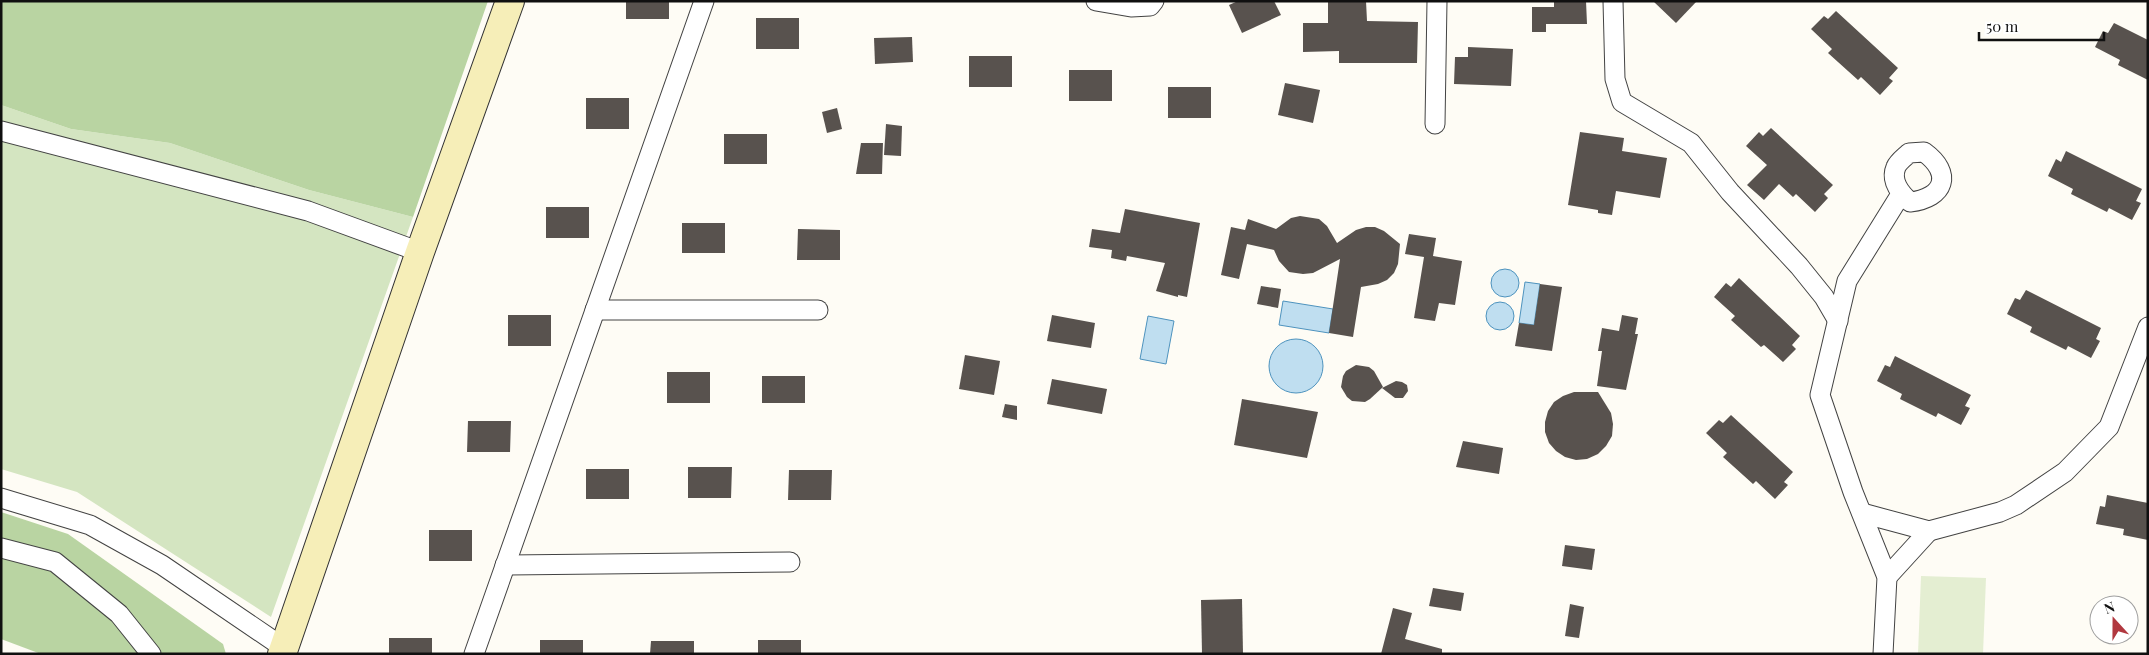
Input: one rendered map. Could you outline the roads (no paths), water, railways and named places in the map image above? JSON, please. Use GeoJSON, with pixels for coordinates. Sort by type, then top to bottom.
{"type":"FeatureCollection","features":[{"type":"Feature","properties":{"kind":"street"},"geometry":{"type":"LineString","coordinates":[[1,498],[90,525],[162,565],[283,651],[420,252],[510,1]]}},
{"type":"Feature","properties":{"kind":"street"},"geometry":{"type":"LineString","coordinates":[[474,654],[704,1]]}},
{"type":"Feature","properties":{"kind":"street"},"geometry":{"type":"LineString","coordinates":[[1096,1],[1130,7],[1150,6],[1154,1]]}},
{"type":"Feature","properties":{"kind":"street"},"geometry":{"type":"LineString","coordinates":[[1435,124],[1437,1]]}},
{"type":"Feature","properties":{"kind":"street"},"geometry":{"type":"LineString","coordinates":[[1615,4],[1615,79],[1622,102],[1692,143],[1730,192],[1799,266],[1824,297],[1838,321]]}},
{"type":"Feature","properties":{"kind":"street"},"geometry":{"type":"LineString","coordinates":[[3,134],[308,211],[420,252]]}},
{"type":"Feature","properties":{"kind":"street"},"geometry":{"type":"LineString","coordinates":[[1883,654],[1888,577],[1862,513],[1820,395],[1847,281],[1901,194]]}},
{"type":"Feature","properties":{"kind":"street"},"geometry":{"type":"LineString","coordinates":[[595,310],[818,310]]}},
{"type":"Feature","properties":{"kind":"street"},"geometry":{"type":"LineString","coordinates":[[1862,513],[1929,531],[2000,512],[2016,504],[2065,472],[2109,427],[2148,327]]}},
{"type":"Feature","properties":{"kind":"street"},"geometry":{"type":"LineString","coordinates":[[1888,577],[1929,531]]}},
{"type":"Feature","properties":{"kind":"street"},"geometry":{"type":"LineString","coordinates":[[1,548],[55,562],[118,614],[151,654]]}},
{"type":"Feature","properties":{"kind":"street"},"geometry":{"type":"LineString","coordinates":[[505,565],[790,562]]}},
{"type":"Feature","properties":{"kind":"water"},"geometry":{"type":"Polygon","coordinates":[[[1505,269],[1515,273],[1519,283],[1515,293],[1505,297],[1495,293],[1491,283],[1495,273],[1505,269]]]}},
{"type":"Feature","properties":{"kind":"water"},"geometry":{"type":"Polygon","coordinates":[[[1525,282],[1540,284],[1534,325],[1519,323],[1525,282]]]}},
{"type":"Feature","properties":{"kind":"water"},"geometry":{"type":"Polygon","coordinates":[[[1283,301],[1333,309],[1329,333],[1279,325],[1283,301]]]}},
{"type":"Feature","properties":{"kind":"water"},"geometry":{"type":"Polygon","coordinates":[[[1500,302],[1510,306],[1514,316],[1510,326],[1500,330],[1490,326],[1486,316],[1490,306],[1500,302]]]}},
{"type":"Feature","properties":{"kind":"water"},"geometry":{"type":"Polygon","coordinates":[[[1148,316],[1174,321],[1166,364],[1140,359],[1148,316]]]}},
{"type":"Feature","properties":{"kind":"water"},"geometry":{"type":"Polygon","coordinates":[[[1296,339],[1306,341],[1315,347],[1321,356],[1323,366],[1321,376],[1315,385],[1306,391],[1296,393],[1286,391],[1277,385],[1271,376],[1269,366],[1271,356],[1277,347],[1286,341],[1296,339]]]}}]}
